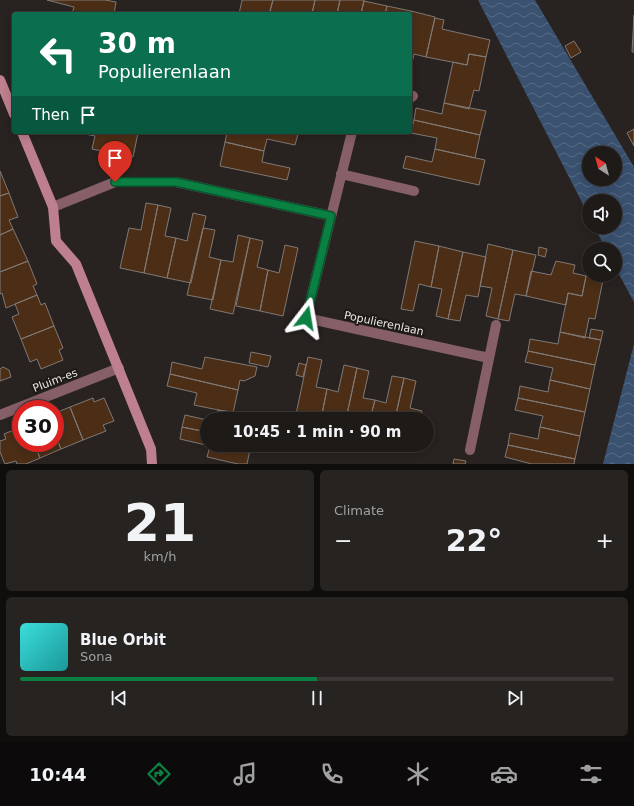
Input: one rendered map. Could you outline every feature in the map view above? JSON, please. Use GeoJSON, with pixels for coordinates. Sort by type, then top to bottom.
{"type":"FeatureCollection","features":[{"type":"Feature","properties":{"kind":"street"},"geometry":{"type":"LineString","coordinates":[[0,80],[12,109]]}},
{"type":"Feature","properties":{"kind":"street"},"geometry":{"type":"LineString","coordinates":[[23,134],[53,207],[56,241],[76,264],[119,368],[150,449],[152,464]]}},
{"type":"Feature","properties":{"kind":"street","name":"Populierenlaan"},"geometry":{"type":"LineString","coordinates":[[351,134],[306,318],[489,358]]}},
{"type":"Feature","properties":{"kind":"street"},"geometry":{"type":"LineString","coordinates":[[341,174],[414,191]]}},
{"type":"Feature","properties":{"kind":"street"},"geometry":{"type":"LineString","coordinates":[[53,207],[115,182],[176,182],[331,216]]}},
{"type":"Feature","properties":{"kind":"street"},"geometry":{"type":"LineString","coordinates":[[470,450],[496,325]]}},
{"type":"Feature","properties":{"kind":"street","name":"Pluim-es"},"geometry":{"type":"LineString","coordinates":[[0,415],[119,368]]}},
{"type":"Feature","properties":{"kind":"water"},"geometry":{"type":"Polygon","coordinates":[[[478,0],[535,0],[622,146],[582,146],[582,186],[622,186],[622,147],[634,167],[634,302],[622,280],[622,242],[602,242],[598,234],[622,234],[622,194],[582,194],[582,202],[478,0]]]}},
{"type":"Feature","properties":{"kind":"water"},"geometry":{"type":"Polygon","coordinates":[[[634,344],[634,464],[603,464],[634,344]]]}},
{"type":"Feature","properties":{"kind":"building"},"geometry":{"type":"Polygon","coordinates":[[[47,0],[105,0],[116,2],[114,12],[73,12],[74,7],[47,0]]]}},
{"type":"Feature","properties":{"kind":"building"},"geometry":{"type":"Polygon","coordinates":[[[242,0],[273,0],[270,11],[274,12],[239,12],[242,0]]]}},
{"type":"Feature","properties":{"kind":"building"},"geometry":{"type":"Polygon","coordinates":[[[273,0],[315,0],[312,12],[270,11],[273,0]]]}},
{"type":"Feature","properties":{"kind":"building"},"geometry":{"type":"Polygon","coordinates":[[[315,0],[340,0],[337,12],[312,12],[315,0]]]}},
{"type":"Feature","properties":{"kind":"building"},"geometry":{"type":"Polygon","coordinates":[[[340,0],[364,0],[361,12],[337,12],[340,0]]]}},
{"type":"Feature","properties":{"kind":"building"},"geometry":{"type":"Polygon","coordinates":[[[364,1],[387,6],[386,12],[361,12],[364,1]]]}},
{"type":"Feature","properties":{"kind":"building"},"geometry":{"type":"Polygon","coordinates":[[[387,6],[411,11],[411,12],[386,12],[387,6]]]}},
{"type":"Feature","properties":{"kind":"building"},"geometry":{"type":"Polygon","coordinates":[[[411,11],[435,17],[426,57],[414,54],[412,63],[412,12],[411,11]]]}},
{"type":"Feature","properties":{"kind":"building"},"geometry":{"type":"Polygon","coordinates":[[[634,15],[634,52],[632,52],[634,15]]]}},
{"type":"Feature","properties":{"kind":"building"},"geometry":{"type":"Polygon","coordinates":[[[435,18],[444,20],[442,29],[490,40],[486,57],[469,54],[467,65],[426,57],[435,18]]]}},
{"type":"Feature","properties":{"kind":"building"},"geometry":{"type":"Polygon","coordinates":[[[574,41],[581,52],[571,58],[565,46],[574,41]]]}},
{"type":"Feature","properties":{"kind":"building"},"geometry":{"type":"Polygon","coordinates":[[[469,54],[486,57],[479,91],[474,90],[469,109],[444,103],[453,62],[467,65],[469,54]]]}},
{"type":"Feature","properties":{"kind":"building"},"geometry":{"type":"Polygon","coordinates":[[[444,103],[486,111],[480,135],[414,120],[416,108],[442,114],[444,103]]]}},
{"type":"Feature","properties":{"kind":"building"},"geometry":{"type":"Polygon","coordinates":[[[414,120],[480,135],[475,158],[435,149],[437,138],[412,133],[414,120]]]}},
{"type":"Feature","properties":{"kind":"building"},"geometry":{"type":"Polygon","coordinates":[[[634,129],[634,146],[627,133],[634,129]]]}},
{"type":"Feature","properties":{"kind":"building"},"geometry":{"type":"Polygon","coordinates":[[[85,134],[138,134],[133,157],[92,149],[95,136],[85,134]]]}},
{"type":"Feature","properties":{"kind":"building"},"geometry":{"type":"Polygon","coordinates":[[[227,134],[298,134],[295,145],[267,139],[264,151],[225,142],[227,134]]]}},
{"type":"Feature","properties":{"kind":"building"},"geometry":{"type":"Polygon","coordinates":[[[225,142],[264,151],[262,162],[290,168],[287,180],[220,166],[225,142]]]}},
{"type":"Feature","properties":{"kind":"building"},"geometry":{"type":"Polygon","coordinates":[[[435,149],[485,160],[479,185],[403,168],[406,156],[432,162],[435,149]]]}},
{"type":"Feature","properties":{"kind":"building"},"geometry":{"type":"Polygon","coordinates":[[[0,171],[9,193],[0,196],[0,171]]]}},
{"type":"Feature","properties":{"kind":"building"},"geometry":{"type":"Polygon","coordinates":[[[9,193],[18,217],[9,220],[13,229],[0,235],[0,196],[9,193]]]}},
{"type":"Feature","properties":{"kind":"building"},"geometry":{"type":"Polygon","coordinates":[[[146,203],[158,205],[144,273],[120,268],[129,228],[141,230],[146,203]]]}},
{"type":"Feature","properties":{"kind":"building"},"geometry":{"type":"Polygon","coordinates":[[[158,205],[171,208],[165,236],[176,238],[167,278],[144,273],[158,205]]]}},
{"type":"Feature","properties":{"kind":"building"},"geometry":{"type":"Polygon","coordinates":[[[193,213],[206,216],[191,283],[167,278],[176,238],[187,241],[193,213]]]}},
{"type":"Feature","properties":{"kind":"building"},"geometry":{"type":"Polygon","coordinates":[[[203,228],[215,230],[209,257],[221,260],[213,300],[187,295],[203,228]]]}},
{"type":"Feature","properties":{"kind":"building"},"geometry":{"type":"Polygon","coordinates":[[[13,229],[28,261],[0,272],[0,235],[13,229]]]}},
{"type":"Feature","properties":{"kind":"building"},"geometry":{"type":"Polygon","coordinates":[[[238,235],[250,238],[233,314],[210,309],[221,260],[233,262],[238,235]]]}},
{"type":"Feature","properties":{"kind":"building"},"geometry":{"type":"Polygon","coordinates":[[[250,238],[263,241],[257,267],[268,270],[260,311],[236,306],[250,238]]]}},
{"type":"Feature","properties":{"kind":"building"},"geometry":{"type":"Polygon","coordinates":[[[415,241],[439,246],[431,287],[419,284],[413,311],[401,309],[415,241]]]}},
{"type":"Feature","properties":{"kind":"building"},"geometry":{"type":"Polygon","coordinates":[[[488,244],[513,250],[498,319],[486,316],[492,288],[480,286],[488,244]]]}},
{"type":"Feature","properties":{"kind":"building"},"geometry":{"type":"Polygon","coordinates":[[[285,245],[298,248],[283,316],[260,311],[268,270],[279,273],[285,245]]]}},
{"type":"Feature","properties":{"kind":"building"},"geometry":{"type":"Polygon","coordinates":[[[439,246],[463,252],[448,319],[436,316],[442,289],[431,287],[439,246]]]}},
{"type":"Feature","properties":{"kind":"building"},"geometry":{"type":"Polygon","coordinates":[[[539,247],[547,249],[545,257],[538,255],[539,247]]]}},
{"type":"Feature","properties":{"kind":"building"},"geometry":{"type":"Polygon","coordinates":[[[513,250],[536,255],[526,296],[515,294],[509,321],[498,319],[513,250]]]}},
{"type":"Feature","properties":{"kind":"building"},"geometry":{"type":"Polygon","coordinates":[[[463,252],[486,257],[478,297],[466,295],[460,321],[448,319],[463,252]]]}},
{"type":"Feature","properties":{"kind":"building"},"geometry":{"type":"Polygon","coordinates":[[[28,261],[37,284],[33,286],[37,295],[6,308],[2,293],[0,294],[0,272],[28,261]]]}},
{"type":"Feature","properties":{"kind":"building"},"geometry":{"type":"Polygon","coordinates":[[[556,261],[575,265],[573,273],[582,275],[582,282],[585,282],[582,296],[568,293],[566,305],[526,296],[531,271],[551,275],[556,261]]]}},
{"type":"Feature","properties":{"kind":"building"},"geometry":{"type":"Polygon","coordinates":[[[585,282],[603,282],[595,319],[589,318],[585,338],[560,332],[568,293],[582,296],[585,282]]]}},
{"type":"Feature","properties":{"kind":"building"},"geometry":{"type":"Polygon","coordinates":[[[37,295],[41,305],[45,303],[54,326],[21,339],[12,317],[19,314],[15,304],[37,295]]]}},
{"type":"Feature","properties":{"kind":"building"},"geometry":{"type":"Polygon","coordinates":[[[54,326],[63,348],[59,350],[63,360],[41,369],[37,359],[30,362],[21,339],[54,326]]]}},
{"type":"Feature","properties":{"kind":"building"},"geometry":{"type":"Polygon","coordinates":[[[591,329],[603,331],[601,340],[589,338],[591,329]]]}},
{"type":"Feature","properties":{"kind":"building"},"geometry":{"type":"Polygon","coordinates":[[[560,332],[601,340],[595,365],[528,351],[530,339],[558,344],[560,332]]]}},
{"type":"Feature","properties":{"kind":"building"},"geometry":{"type":"Polygon","coordinates":[[[528,351],[595,365],[590,389],[550,380],[553,368],[525,362],[528,351]]]}},
{"type":"Feature","properties":{"kind":"building"},"geometry":{"type":"Polygon","coordinates":[[[251,352],[271,356],[268,367],[249,363],[251,352]]]}},
{"type":"Feature","properties":{"kind":"building"},"geometry":{"type":"Polygon","coordinates":[[[205,357],[257,367],[255,376],[244,381],[240,380],[238,390],[170,374],[172,362],[202,369],[205,357]]]}},
{"type":"Feature","properties":{"kind":"building"},"geometry":{"type":"Polygon","coordinates":[[[308,357],[322,360],[316,387],[327,389],[322,412],[296,412],[308,357]]]}},
{"type":"Feature","properties":{"kind":"building"},"geometry":{"type":"Polygon","coordinates":[[[299,363],[306,365],[303,377],[296,375],[299,363]]]}},
{"type":"Feature","properties":{"kind":"building"},"geometry":{"type":"Polygon","coordinates":[[[344,365],[357,368],[348,412],[322,412],[327,389],[338,392],[344,365]]]}},
{"type":"Feature","properties":{"kind":"building"},"geometry":{"type":"Polygon","coordinates":[[[3,367],[9,370],[11,377],[0,381],[0,369],[3,367]]]}},
{"type":"Feature","properties":{"kind":"building"},"geometry":{"type":"Polygon","coordinates":[[[357,368],[369,371],[363,398],[375,400],[372,412],[348,412],[357,368]]]}},
{"type":"Feature","properties":{"kind":"building"},"geometry":{"type":"Polygon","coordinates":[[[170,374],[238,390],[233,412],[194,405],[197,393],[167,386],[170,374]]]}},
{"type":"Feature","properties":{"kind":"building"},"geometry":{"type":"Polygon","coordinates":[[[392,376],[404,378],[397,412],[372,412],[375,400],[386,403],[392,376]]]}},
{"type":"Feature","properties":{"kind":"building"},"geometry":{"type":"Polygon","coordinates":[[[404,378],[416,381],[410,408],[422,412],[397,412],[404,378]]]}},
{"type":"Feature","properties":{"kind":"building"},"geometry":{"type":"Polygon","coordinates":[[[550,380],[590,389],[585,412],[518,398],[520,386],[548,392],[550,380]]]}},
{"type":"Feature","properties":{"kind":"building"},"geometry":{"type":"Polygon","coordinates":[[[93,398],[94,402],[104,398],[114,421],[103,425],[106,431],[83,440],[70,407],[93,398]]]}},
{"type":"Feature","properties":{"kind":"building"},"geometry":{"type":"Polygon","coordinates":[[[518,398],[585,412],[580,436],[540,427],[543,416],[515,410],[518,398]]]}},
{"type":"Feature","properties":{"kind":"building"},"geometry":{"type":"Polygon","coordinates":[[[70,407],[83,440],[64,448],[64,409],[70,407]]]}},
{"type":"Feature","properties":{"kind":"building"},"geometry":{"type":"Polygon","coordinates":[[[218,410],[233,412],[218,412],[218,410]]]}},
{"type":"Feature","properties":{"kind":"building"},"geometry":{"type":"Polygon","coordinates":[[[185,415],[200,418],[200,431],[182,427],[185,415]]]}},
{"type":"Feature","properties":{"kind":"building"},"geometry":{"type":"Polygon","coordinates":[[[182,427],[200,431],[200,444],[180,439],[182,427]]]}},
{"type":"Feature","properties":{"kind":"building"},"geometry":{"type":"Polygon","coordinates":[[[540,427],[580,436],[575,459],[508,445],[510,433],[538,439],[540,427]]]}},
{"type":"Feature","properties":{"kind":"building"},"geometry":{"type":"Polygon","coordinates":[[[12,431],[12,452],[38,452],[40,458],[26,464],[17,464],[16,461],[5,464],[0,452],[0,441],[6,439],[4,434],[12,431]]]}},
{"type":"Feature","properties":{"kind":"building"},"geometry":{"type":"Polygon","coordinates":[[[508,445],[575,459],[574,464],[532,464],[505,457],[508,445]]]}},
{"type":"Feature","properties":{"kind":"building"},"geometry":{"type":"Polygon","coordinates":[[[38,452],[54,452],[40,458],[38,452]]]}},
{"type":"Feature","properties":{"kind":"building"},"geometry":{"type":"Polygon","coordinates":[[[208,452],[250,452],[247,464],[238,464],[207,457],[208,452]]]}},
{"type":"Feature","properties":{"kind":"building"},"geometry":{"type":"Polygon","coordinates":[[[454,459],[466,461],[465,464],[453,464],[454,459]]]}},
{"type":"Feature","properties":{"kind":"route"},"geometry":{"type":"LineString","coordinates":[[115,182],[176,182],[331,216],[306,318]]}}]}
